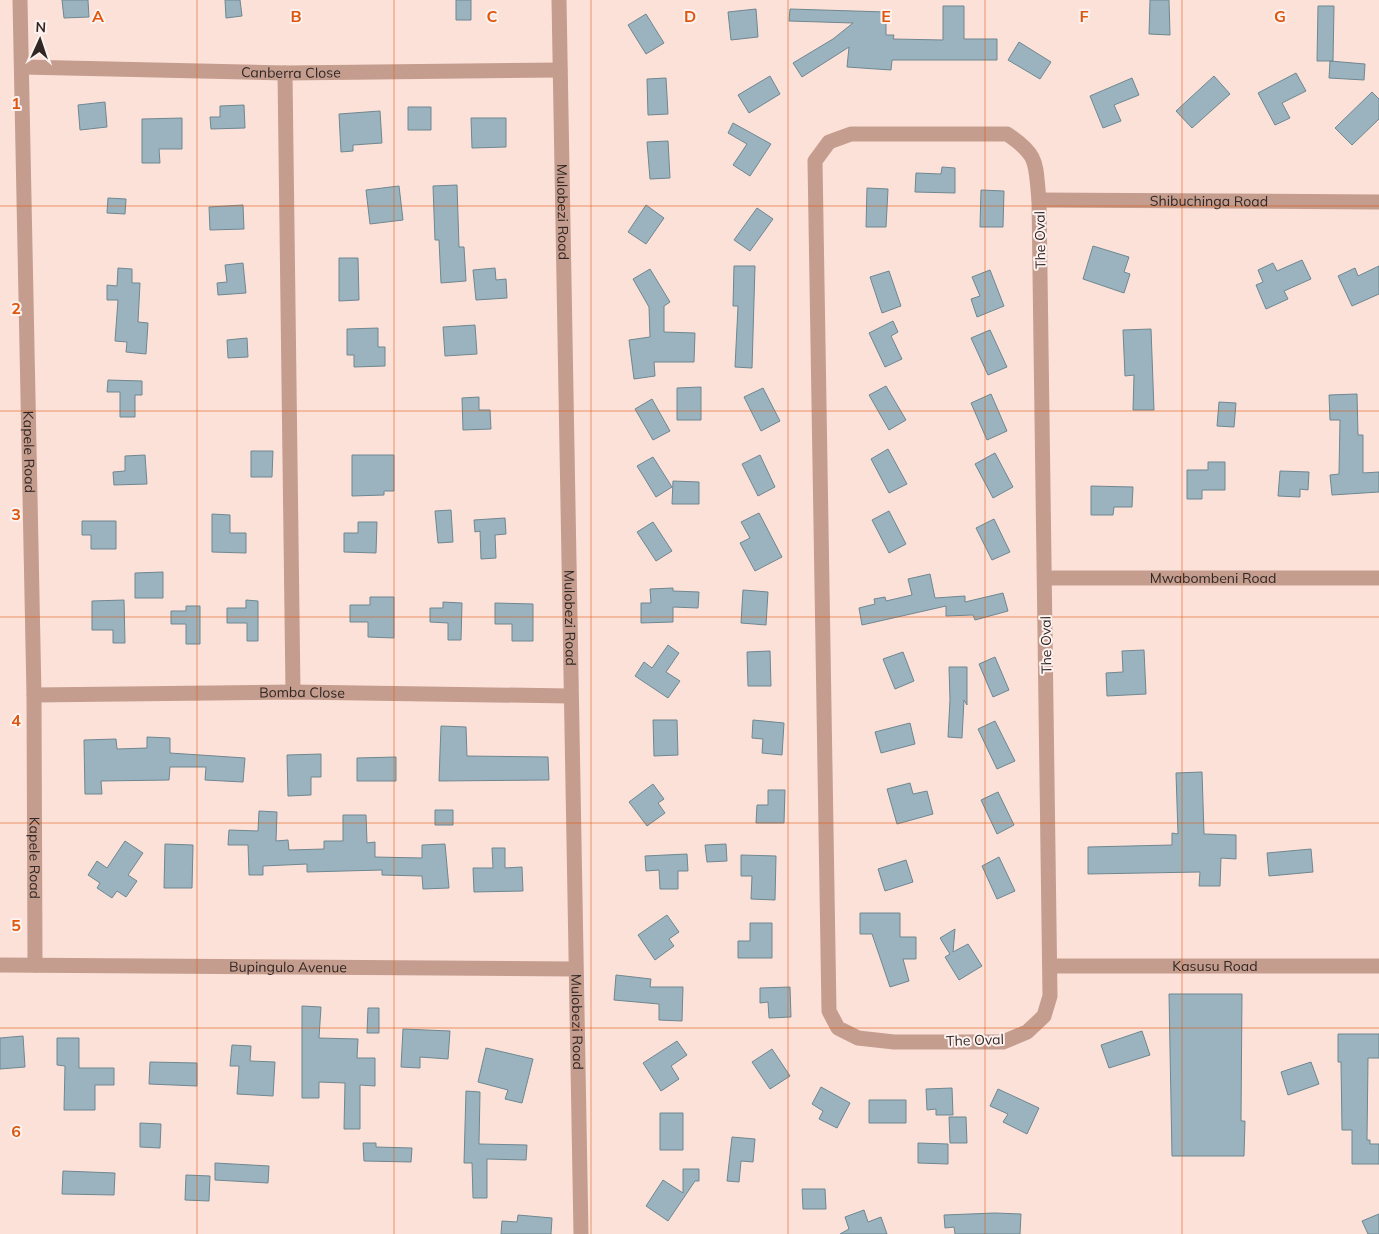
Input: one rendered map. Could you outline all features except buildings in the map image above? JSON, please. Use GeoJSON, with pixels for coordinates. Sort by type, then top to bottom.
{"type":"FeatureCollection","features":[{"type":"Feature","properties":{"kind":"street","name":"Kapele Road"},"geometry":{"type":"LineString","coordinates":[[20,0],[34,695],[35,965]]}},
{"type":"Feature","properties":{"kind":"street","name":"Mulobezi Road"},"geometry":{"type":"LineString","coordinates":[[559,0],[581,1234]]}},
{"type":"Feature","properties":{"kind":"street","name":"Canberra Close"},"geometry":{"type":"LineString","coordinates":[[22,67],[285,73],[560,70]]}},
{"type":"Feature","properties":{"kind":"street"},"geometry":{"type":"LineString","coordinates":[[285,73],[293,692]]}},
{"type":"Feature","properties":{"kind":"street","name":"The Oval"},"geometry":{"type":"LineString","coordinates":[[851,134],[1008,134],[1026,146],[1034,158],[1039,200],[1045,578],[1051,966],[1050,996],[1044,1016],[1027,1032],[1003,1042],[894,1042],[858,1038],[838,1028],[829,1011],[815,161],[829,142],[851,134]]}},
{"type":"Feature","properties":{"kind":"street","name":"Shibuchinga Road"},"geometry":{"type":"LineString","coordinates":[[1039,200],[1379,202]]}},
{"type":"Feature","properties":{"kind":"street","name":"Mwabombeni Road"},"geometry":{"type":"LineString","coordinates":[[1045,578],[1379,578]]}},
{"type":"Feature","properties":{"kind":"street","name":"Bomba Close"},"geometry":{"type":"LineString","coordinates":[[34,695],[293,692],[570,696]]}},
{"type":"Feature","properties":{"kind":"street","name":"Bupingulo Avenue"},"geometry":{"type":"LineString","coordinates":[[0,965],[575,969]]}},
{"type":"Feature","properties":{"kind":"street","name":"Kasusu Road"},"geometry":{"type":"LineString","coordinates":[[1051,966],[1379,966]]}}]}
